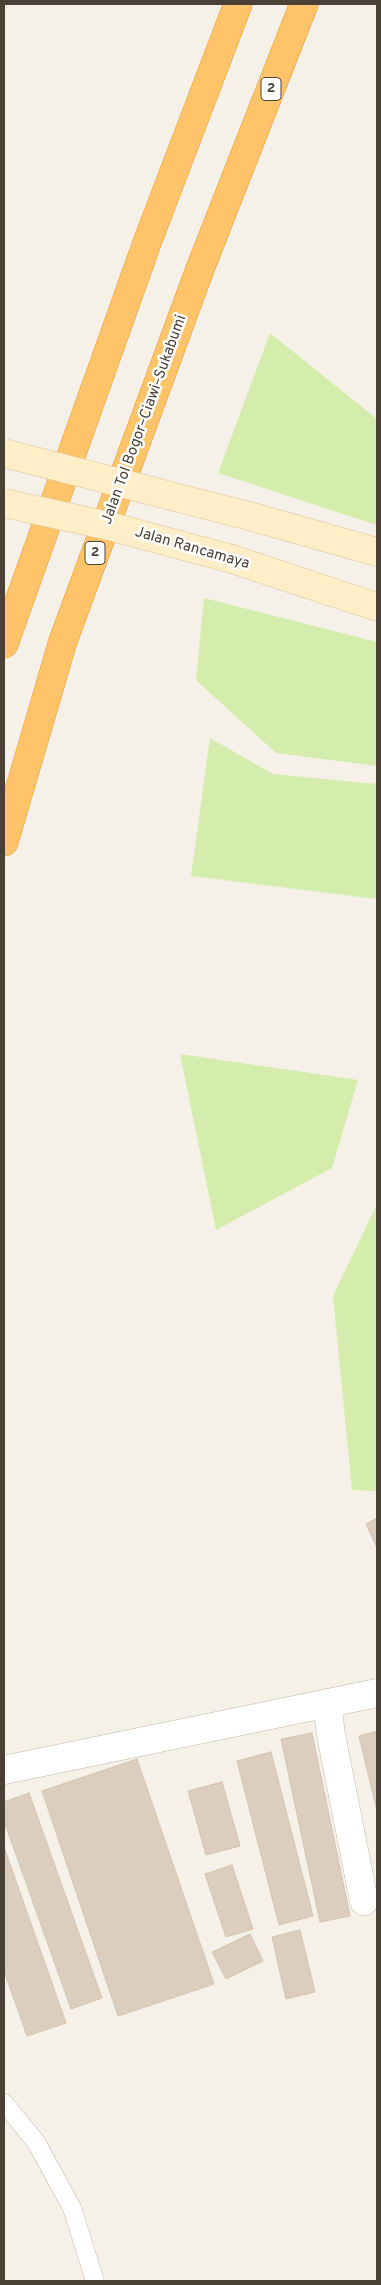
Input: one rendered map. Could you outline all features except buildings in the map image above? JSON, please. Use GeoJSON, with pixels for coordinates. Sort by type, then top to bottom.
{"type":"FeatureCollection","features":[{"type":"Feature","properties":{"kind":"highway"},"geometry":{"type":"LineString","coordinates":[[4,644],[148,240],[238,4]]}},
{"type":"Feature","properties":{"kind":"highway","name":"Jalan Tol Bogor–Ciawi–Sukabumi"},"geometry":{"type":"LineString","coordinates":[[4,842],[63,641],[200,269],[304,4]]}},
{"type":"Feature","properties":{"kind":"street"},"geometry":{"type":"LineString","coordinates":[[4,453],[249,516],[377,552]]}},
{"type":"Feature","properties":{"kind":"street","name":"Jalan Rancamaya"},"geometry":{"type":"LineString","coordinates":[[4,503],[109,526],[232,558],[377,607]]}},
{"type":"Feature","properties":{"kind":"street"},"geometry":{"type":"LineString","coordinates":[[4,1770],[377,1693]]}},
{"type":"Feature","properties":{"kind":"street"},"geometry":{"type":"LineString","coordinates":[[327,1703],[331,1736],[364,1901]]}},
{"type":"Feature","properties":{"kind":"lane"},"geometry":{"type":"LineString","coordinates":[[4,2103],[36,2142],[72,2208],[95,2281]]}},
{"type":"Feature","properties":{"kind":"green space"},"geometry":{"type":"Polygon","coordinates":[[[270,333],[377,419],[377,525],[218,473],[270,333]]]}},
{"type":"Feature","properties":{"kind":"green space"},"geometry":{"type":"Polygon","coordinates":[[[204,598],[377,642],[377,766],[276,753],[196,680],[204,598]]]}},
{"type":"Feature","properties":{"kind":"green space"},"geometry":{"type":"Polygon","coordinates":[[[210,738],[273,774],[376,784],[377,899],[191,876],[210,738]]]}},
{"type":"Feature","properties":{"kind":"green space"},"geometry":{"type":"Polygon","coordinates":[[[180,1054],[358,1080],[332,1168],[216,1230],[180,1054]]]}},
{"type":"Feature","properties":{"kind":"green space"},"geometry":{"type":"Polygon","coordinates":[[[377,1204],[377,1491],[352,1490],[333,1296],[377,1204]]]}}]}
